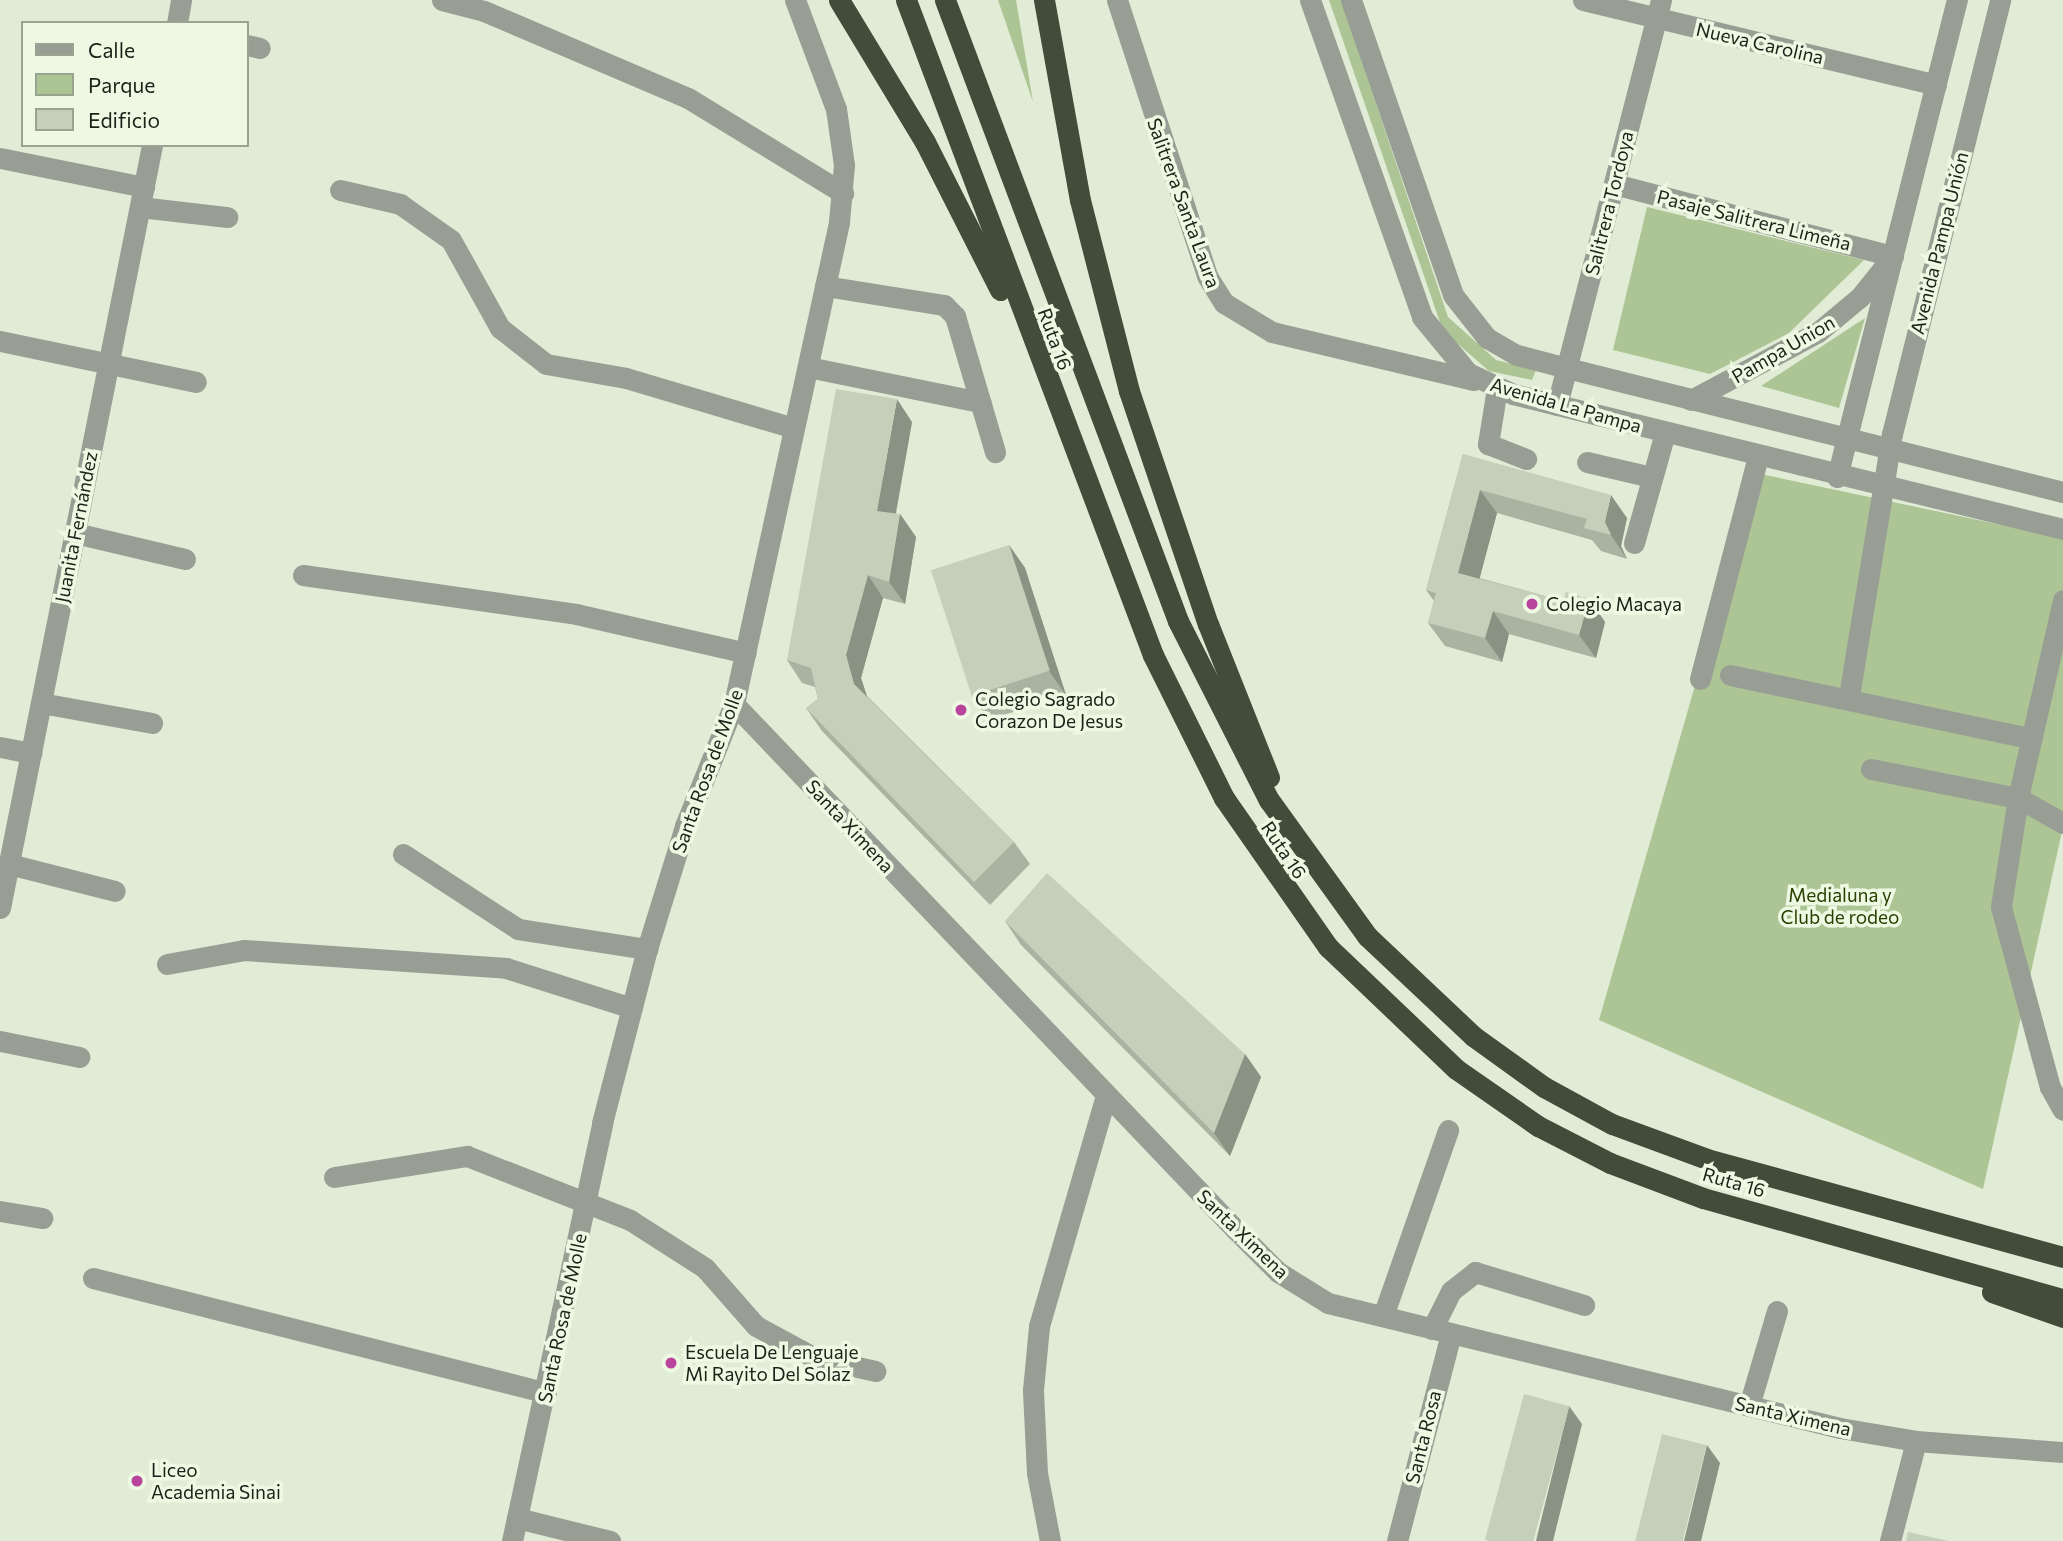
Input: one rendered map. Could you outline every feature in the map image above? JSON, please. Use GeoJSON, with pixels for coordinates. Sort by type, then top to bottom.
{"type":"FeatureCollection","features":[{"type":"Feature","properties":{"kind":"highway"},"geometry":{"type":"LineString","coordinates":[[839,0],[944,176],[1056,406]]}},
{"type":"Feature","properties":{"kind":"highway","name":"Ruta 16"},"geometry":{"type":"LineString","coordinates":[[906,0],[1056,406],[1181,716],[1256,850],[1328,947],[1411,1032],[1538,1125],[1656,1182],[2063,1299]]}},
{"type":"Feature","properties":{"kind":"highway","name":"Ruta 16"},"geometry":{"type":"LineString","coordinates":[[945,0],[1178,621],[1236,743],[1303,856],[1367,936],[1436,1005],[1566,1100],[1707,1159],[2063,1257]]}},
{"type":"Feature","properties":{"kind":"highway"},"geometry":{"type":"LineString","coordinates":[[1044,0],[1080,200],[1129,391],[1208,624],[1303,856]]}},
{"type":"Feature","properties":{"kind":"highway"},"geometry":{"type":"LineString","coordinates":[[1751,1210],[2063,1317]]}},
{"type":"Feature","properties":{"kind":"highway"},"geometry":{"type":"LineString","coordinates":[[1956,1227],[2063,1242]]}},
{"type":"Feature","properties":{"kind":"street"},"geometry":{"type":"LineString","coordinates":[[177,21],[181,0]]}},
{"type":"Feature","properties":{"kind":"street"},"geometry":{"type":"LineString","coordinates":[[442,0],[484,10],[688,98],[843,193]]}},
{"type":"Feature","properties":{"kind":"street","name":"Santa Rosa de Molle"},"geometry":{"type":"LineString","coordinates":[[512,1541],[632,1008],[685,826],[734,704],[843,193],[836,109],[795,0]]}},
{"type":"Feature","properties":{"kind":"street","name":"Salitrera Santa Laura"},"geometry":{"type":"LineString","coordinates":[[1117,0],[1207,276],[1224,303],[1272,332],[1490,385]]}},
{"type":"Feature","properties":{"kind":"street","name":"Avenida La Pampa"},"geometry":{"type":"LineString","coordinates":[[1310,0],[1422,317],[1449,355],[1490,385],[1838,477],[2063,529]]}},
{"type":"Feature","properties":{"kind":"street","name":"Avenida La Pampa"},"geometry":{"type":"LineString","coordinates":[[1351,0],[1462,312],[1501,348],[1567,368],[1847,441],[2063,492]]}},
{"type":"Feature","properties":{"kind":"street","name":"Nueva Carolina"},"geometry":{"type":"LineString","coordinates":[[1583,0],[1659,9],[1936,85]]}},
{"type":"Feature","properties":{"kind":"street"},"geometry":{"type":"LineString","coordinates":[[1838,477],[1957,0]]}},
{"type":"Feature","properties":{"kind":"street","name":"Avenida Pampa Unión"},"geometry":{"type":"LineString","coordinates":[[1849,696],[1882,487],[2000,0]]}},
{"type":"Feature","properties":{"kind":"street","name":"Salitrera Tordoya"},"geometry":{"type":"LineString","coordinates":[[1558,405],[1659,9]]}},
{"type":"Feature","properties":{"kind":"street","name":"Juanita Fernández"},"geometry":{"type":"LineString","coordinates":[[0,908],[152,147]]}},
{"type":"Feature","properties":{"kind":"street"},"geometry":{"type":"LineString","coordinates":[[0,158],[142,197],[228,217]]}},
{"type":"Feature","properties":{"kind":"street","name":"Pasaje Salitrera Limeña"},"geometry":{"type":"LineString","coordinates":[[1614,184],[1893,256]]}},
{"type":"Feature","properties":{"kind":"street"},"geometry":{"type":"LineString","coordinates":[[340,190],[400,204],[451,240],[500,328],[546,364],[626,378],[794,428]]}},
{"type":"Feature","properties":{"kind":"street","name":"Pampa Union"},"geometry":{"type":"LineString","coordinates":[[1691,400],[1818,332],[1860,298],[1893,256]]}},
{"type":"Feature","properties":{"kind":"street"},"geometry":{"type":"LineString","coordinates":[[825,286],[944,304],[955,316],[995,452]]}},
{"type":"Feature","properties":{"kind":"street"},"geometry":{"type":"LineString","coordinates":[[0,341],[109,359],[196,383]]}},
{"type":"Feature","properties":{"kind":"street"},"geometry":{"type":"LineString","coordinates":[[808,367],[980,402]]}},
{"type":"Feature","properties":{"kind":"street"},"geometry":{"type":"LineString","coordinates":[[1490,385],[1488,444],[1527,459]]}},
{"type":"Feature","properties":{"kind":"street"},"geometry":{"type":"LineString","coordinates":[[1634,544],[1665,433]]}},
{"type":"Feature","properties":{"kind":"street"},"geometry":{"type":"LineString","coordinates":[[1700,679],[1758,456]]}},
{"type":"Feature","properties":{"kind":"street"},"geometry":{"type":"LineString","coordinates":[[1587,462],[1651,477]]}},
{"type":"Feature","properties":{"kind":"street"},"geometry":{"type":"LineString","coordinates":[[75,533],[185,559]]}},
{"type":"Feature","properties":{"kind":"street"},"geometry":{"type":"LineString","coordinates":[[303,575],[576,614],[746,653]]}},
{"type":"Feature","properties":{"kind":"street"},"geometry":{"type":"LineString","coordinates":[[2063,600],[2028,738],[2001,907],[2050,1087],[2063,1110]]}},
{"type":"Feature","properties":{"kind":"street"},"geometry":{"type":"LineString","coordinates":[[1730,675],[1849,696],[2028,738]]}},
{"type":"Feature","properties":{"kind":"street"},"geometry":{"type":"LineString","coordinates":[[41,703],[152,723]]}},
{"type":"Feature","properties":{"kind":"street","name":"Santa Ximena"},"geometry":{"type":"LineString","coordinates":[[734,704],[1106,1096],[1278,1272],[1328,1303],[1749,1406],[1916,1441],[2063,1452]]}},
{"type":"Feature","properties":{"kind":"street"},"geometry":{"type":"LineString","coordinates":[[0,747],[31,753]]}},
{"type":"Feature","properties":{"kind":"street"},"geometry":{"type":"LineString","coordinates":[[1871,769],[2018,798],[2063,823]]}},
{"type":"Feature","properties":{"kind":"street"},"geometry":{"type":"LineString","coordinates":[[403,854],[518,929],[648,949]]}},
{"type":"Feature","properties":{"kind":"street"},"geometry":{"type":"LineString","coordinates":[[9,864],[115,891]]}},
{"type":"Feature","properties":{"kind":"street"},"geometry":{"type":"LineString","coordinates":[[167,964],[244,950],[506,968],[632,1008]]}},
{"type":"Feature","properties":{"kind":"street"},"geometry":{"type":"LineString","coordinates":[[0,1041],[79,1057]]}},
{"type":"Feature","properties":{"kind":"street"},"geometry":{"type":"LineString","coordinates":[[1050,1541],[1034,1418],[1040,1326],[1106,1096]]}},
{"type":"Feature","properties":{"kind":"street"},"geometry":{"type":"LineString","coordinates":[[1382,1316],[1448,1130]]}},
{"type":"Feature","properties":{"kind":"street"},"geometry":{"type":"LineString","coordinates":[[334,1177],[467,1156],[588,1201],[705,1268],[756,1326],[813,1357],[875,1371]]}},
{"type":"Feature","properties":{"kind":"street"},"geometry":{"type":"LineString","coordinates":[[0,1211],[42,1218]]}},
{"type":"Feature","properties":{"kind":"street","name":"Santa Rosa"},"geometry":{"type":"LineString","coordinates":[[1397,1541],[1451,1291],[1475,1272],[1584,1305]]}},
{"type":"Feature","properties":{"kind":"street"},"geometry":{"type":"LineString","coordinates":[[93,1278],[546,1394]]}},
{"type":"Feature","properties":{"kind":"street"},"geometry":{"type":"LineString","coordinates":[[1749,1406],[1777,1311]]}},
{"type":"Feature","properties":{"kind":"street"},"geometry":{"type":"LineString","coordinates":[[1890,1541],[1916,1441]]}},
{"type":"Feature","properties":{"kind":"street"},"geometry":{"type":"LineString","coordinates":[[517,1518],[610,1541]]}},
{"type":"Feature","properties":{"kind":"green space"},"geometry":{"type":"Polygon","coordinates":[[[998,0],[1016,0],[1033,102],[998,0]]]}},
{"type":"Feature","properties":{"kind":"green space"},"geometry":{"type":"Polygon","coordinates":[[[1329,0],[1341,0],[1448,317],[1496,360],[1536,370],[1532,380],[1489,371],[1443,331],[1329,0]]]}},
{"type":"Feature","properties":{"kind":"green space"},"geometry":{"type":"Polygon","coordinates":[[[1647,207],[1864,260],[1789,333],[1710,374],[1613,350],[1647,207]]]}},
{"type":"Feature","properties":{"kind":"green space"},"geometry":{"type":"Polygon","coordinates":[[[1865,318],[1839,408],[1761,386],[1865,318]]]}},
{"type":"Feature","properties":{"kind":"green space","name":"Medialuna y Club de rodeo"},"geometry":{"type":"Polygon","coordinates":[[[1756,473],[2063,538],[2063,827],[1983,1189],[1599,1020],[1756,473]]]}},
{"type":"Feature","properties":{"kind":"building"},"geometry":{"type":"Polygon","coordinates":[[[836,389],[897,399],[877,511],[900,514],[889,582],[868,575],[846,655],[854,684],[1014,842],[974,882],[806,708],[818,699],[811,668],[787,660],[836,389]]]}},
{"type":"Feature","properties":{"kind":"building"},"geometry":{"type":"Polygon","coordinates":[[[1463,454],[1611,495],[1605,522],[1611,535],[1584,528],[1587,519],[1480,490],[1458,573],[1563,601],[1566,592],[1589,599],[1579,635],[1493,611],[1485,638],[1428,623],[1436,593],[1426,590],[1463,454]]]}},
{"type":"Feature","properties":{"kind":"building"},"geometry":{"type":"Polygon","coordinates":[[[1009,545],[1050,671],[972,696],[931,570],[1009,545]]]}},
{"type":"Feature","properties":{"kind":"building"},"geometry":{"type":"Polygon","coordinates":[[[1047,873],[1245,1054],[1214,1133],[1005,921],[1047,873]]]}},
{"type":"Feature","properties":{"kind":"building"},"geometry":{"type":"Polygon","coordinates":[[[1524,1394],[1569,1406],[1533,1541],[1485,1540],[1524,1394]]]}},
{"type":"Feature","properties":{"kind":"building"},"geometry":{"type":"Polygon","coordinates":[[[1662,1434],[1707,1445],[1683,1541],[1635,1541],[1662,1434]]]}},
{"type":"Feature","properties":{"kind":"building"},"geometry":{"type":"Polygon","coordinates":[[[1908,1532],[1949,1541],[1906,1541],[1908,1532]]]}},
{"type":"Feature","properties":{"kind":"place","name":"Colegio Macaya"},"geometry":{"type":"Point","coordinates":[1532,604]}},
{"type":"Feature","properties":{"kind":"place","name":"Colegio Sagrado Corazon De Jesus"},"geometry":{"type":"Point","coordinates":[961,710]}},
{"type":"Feature","properties":{"kind":"place","name":"Escuela De Lenguaje Mi Rayito Del Solaz"},"geometry":{"type":"Point","coordinates":[671,1363]}},
{"type":"Feature","properties":{"kind":"place","name":"Liceo Academia Sinai"},"geometry":{"type":"Point","coordinates":[137,1481]}}]}
